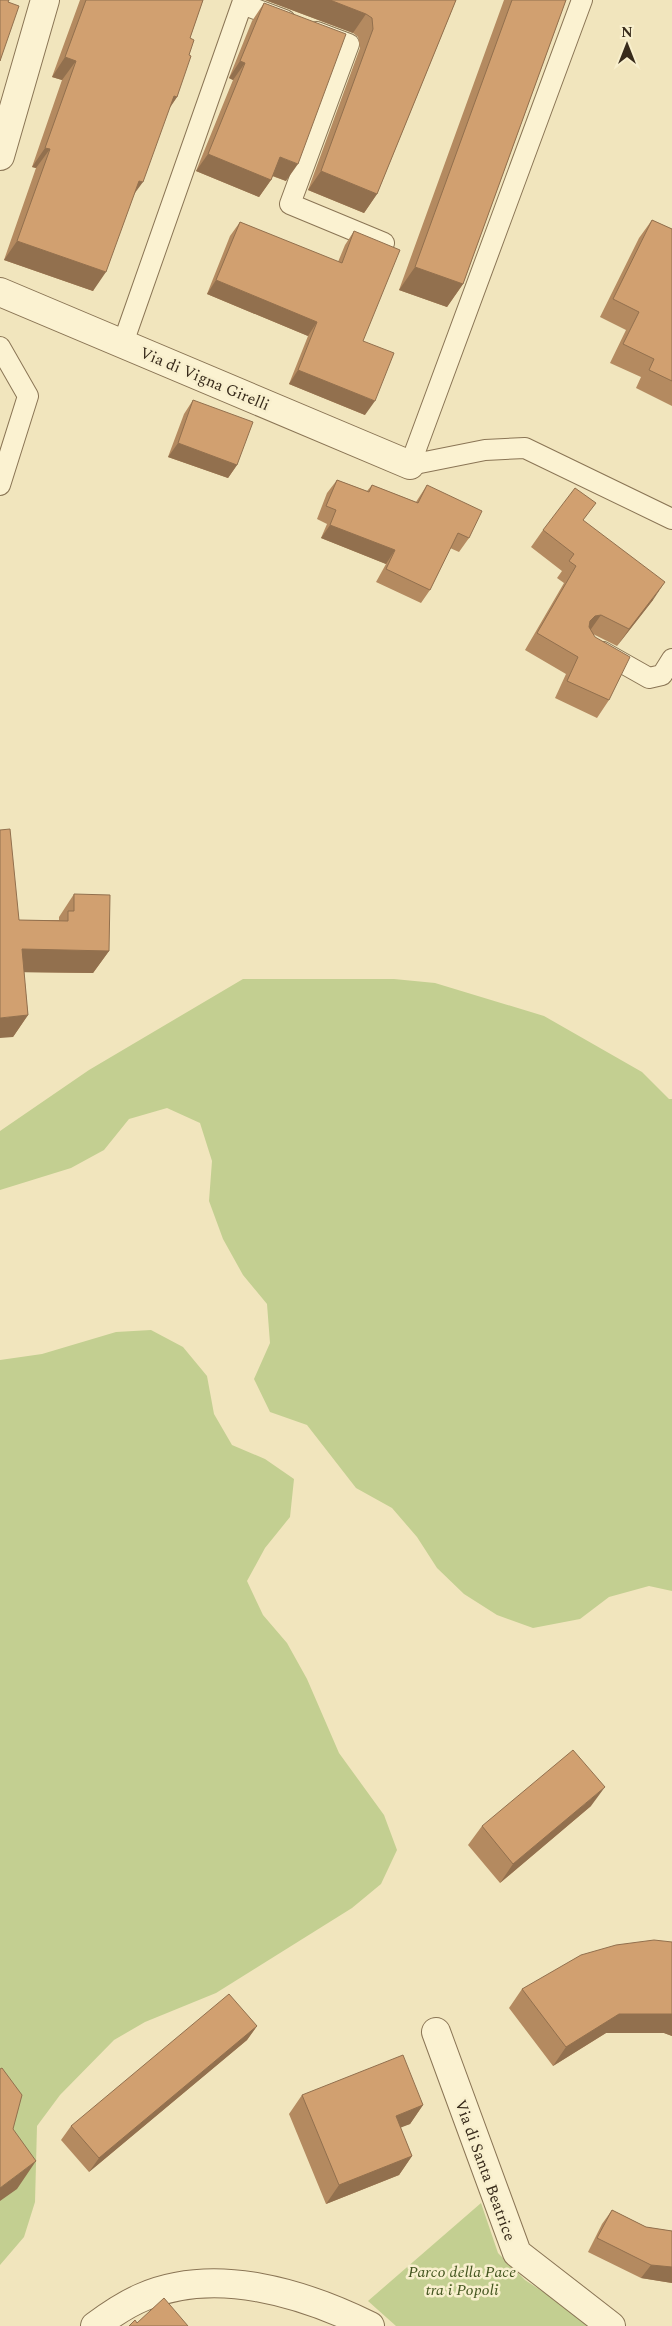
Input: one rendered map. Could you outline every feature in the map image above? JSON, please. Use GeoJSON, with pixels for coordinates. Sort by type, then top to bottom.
{"type":"FeatureCollection","features":[{"type":"Feature","properties":{"kind":"street"},"geometry":{"type":"LineString","coordinates":[[0,156],[45,0]]}},
{"type":"Feature","properties":{"kind":"street","name":"Via di Vigna Girelli"},"geometry":{"type":"LineString","coordinates":[[0,292],[123,342],[410,465]]}},
{"type":"Feature","properties":{"kind":"street","name":"Via di Santa Beatrice"},"geometry":{"type":"LineString","coordinates":[[436,2032],[517,2253],[611,2326]]}},
{"type":"Feature","properties":{"kind":"street"},"geometry":{"type":"LineString","coordinates":[[95,2326],[126,2306],[152,2294],[178,2287],[215,2284],[253,2287],[295,2296],[334,2309],[370,2326]]}},
{"type":"Feature","properties":{"kind":"lane"},"geometry":{"type":"LineString","coordinates":[[410,465],[582,0]]}},
{"type":"Feature","properties":{"kind":"lane"},"geometry":{"type":"LineString","coordinates":[[123,342],[242,4],[349,44],[290,204],[384,244]]}},
{"type":"Feature","properties":{"kind":"lane"},"geometry":{"type":"LineString","coordinates":[[0,347],[28,396],[0,485]]}},
{"type":"Feature","properties":{"kind":"lane"},"geometry":{"type":"LineString","coordinates":[[410,465],[486,450],[525,448],[672,519]]}},
{"type":"Feature","properties":{"kind":"lane"},"geometry":{"type":"LineString","coordinates":[[589,644],[649,678],[662,675],[672,659]]}},
{"type":"Feature","properties":{"kind":"green space"},"geometry":{"type":"Polygon","coordinates":[[[243,979],[394,979],[435,983],[544,1016],[642,1072],[669,1099],[672,1099],[672,1591],[649,1586],[609,1597],[580,1619],[533,1628],[497,1615],[464,1594],[437,1568],[417,1537],[392,1508],[356,1488],[307,1425],[270,1412],[254,1379],[270,1343],[267,1304],[243,1275],[223,1239],[209,1201],[212,1161],[200,1123],[167,1108],[129,1119],[104,1150],[71,1168],[0,1190],[0,1131],[89,1070],[243,979]]]}},
{"type":"Feature","properties":{"kind":"green space"},"geometry":{"type":"Polygon","coordinates":[[[151,1330],[183,1347],[207,1376],[214,1414],[232,1445],[265,1459],[294,1479],[290,1517],[265,1548],[247,1581],[263,1615],[287,1643],[307,1679],[339,1753],[384,1815],[397,1850],[381,1884],[352,1908],[216,1993],[145,2022],[114,2040],[60,2095],[37,2126],[35,2202],[24,2237],[0,2265],[0,1360],[42,1354],[116,1332],[151,1330]]]}},
{"type":"Feature","properties":{"kind":"green space","name":"Parco della Pace tra i Popoli"},"geometry":{"type":"Polygon","coordinates":[[[481,2203],[498,2253],[525,2280],[595,2326],[396,2326],[368,2301],[481,2203]]]}},
{"type":"Feature","properties":{"kind":"building"},"geometry":{"type":"Polygon","coordinates":[[[0,0],[9,0],[8,2],[19,6],[0,61],[0,0]]]}},
{"type":"Feature","properties":{"kind":"building"},"geometry":{"type":"Polygon","coordinates":[[[86,0],[203,0],[190,38],[194,40],[189,55],[191,56],[177,97],[174,96],[143,182],[139,181],[106,272],[17,241],[50,149],[45,148],[76,61],[65,57],[86,0]]]}},
{"type":"Feature","properties":{"kind":"building"},"geometry":{"type":"Polygon","coordinates":[[[330,0],[456,0],[377,194],[321,171],[373,29],[372,18],[330,0]]]}},
{"type":"Feature","properties":{"kind":"building"},"geometry":{"type":"Polygon","coordinates":[[[512,0],[566,0],[463,284],[415,267],[512,0]]]}},
{"type":"Feature","properties":{"kind":"building"},"geometry":{"type":"Polygon","coordinates":[[[264,3],[346,34],[298,164],[280,157],[271,180],[208,154],[245,63],[240,61],[264,3]]]}},
{"type":"Feature","properties":{"kind":"building"},"geometry":{"type":"Polygon","coordinates":[[[652,220],[672,229],[672,381],[649,370],[654,359],[623,344],[639,312],[613,299],[652,220]]]}},
{"type":"Feature","properties":{"kind":"building"},"geometry":{"type":"Polygon","coordinates":[[[240,222],[342,263],[354,231],[400,250],[363,341],[394,353],[375,401],[298,370],[317,322],[216,280],[240,222]]]}},
{"type":"Feature","properties":{"kind":"building"},"geometry":{"type":"Polygon","coordinates":[[[193,400],[253,422],[237,465],[178,443],[193,400]]]}},
{"type":"Feature","properties":{"kind":"building"},"geometry":{"type":"Polygon","coordinates":[[[337,480],[369,492],[372,485],[418,503],[427,485],[482,511],[469,538],[458,533],[430,590],[386,569],[395,550],[330,525],[336,510],[326,506],[337,480]]]}},
{"type":"Feature","properties":{"kind":"building"},"geometry":{"type":"Polygon","coordinates":[[[575,488],[596,503],[583,520],[665,582],[629,629],[601,615],[595,616],[590,621],[589,627],[595,637],[630,657],[609,700],[567,681],[578,657],[537,633],[576,566],[569,561],[574,554],[543,530],[575,488]]]}},
{"type":"Feature","properties":{"kind":"building"},"geometry":{"type":"Polygon","coordinates":[[[10,829],[19,920],[68,921],[68,911],[74,911],[74,894],[110,895],[109,951],[22,949],[28,1015],[0,1018],[0,830],[10,829]]]}},
{"type":"Feature","properties":{"kind":"building"},"geometry":{"type":"Polygon","coordinates":[[[573,1750],[605,1787],[513,1864],[482,1826],[573,1750]]]}},
{"type":"Feature","properties":{"kind":"building"},"geometry":{"type":"Polygon","coordinates":[[[654,1940],[672,1942],[672,2014],[619,2014],[566,2047],[522,1989],[581,1955],[616,1945],[654,1940]]]}},
{"type":"Feature","properties":{"kind":"building"},"geometry":{"type":"Polygon","coordinates":[[[229,1994],[257,2026],[99,2158],[71,2126],[229,1994]]]}},
{"type":"Feature","properties":{"kind":"building"},"geometry":{"type":"Polygon","coordinates":[[[403,2055],[423,2105],[396,2116],[412,2156],[339,2185],[302,2095],[403,2055]]]}},
{"type":"Feature","properties":{"kind":"building"},"geometry":{"type":"Polygon","coordinates":[[[2,2068],[22,2095],[13,2129],[36,2161],[0,2188],[0,2069],[2,2068]]]}},
{"type":"Feature","properties":{"kind":"building"},"geometry":{"type":"Polygon","coordinates":[[[612,2210],[646,2227],[672,2231],[672,2267],[651,2265],[597,2238],[612,2210]]]}},
{"type":"Feature","properties":{"kind":"building"},"geometry":{"type":"Polygon","coordinates":[[[164,2298],[188,2326],[129,2326],[135,2320],[137,2323],[164,2298]]]}}]}
